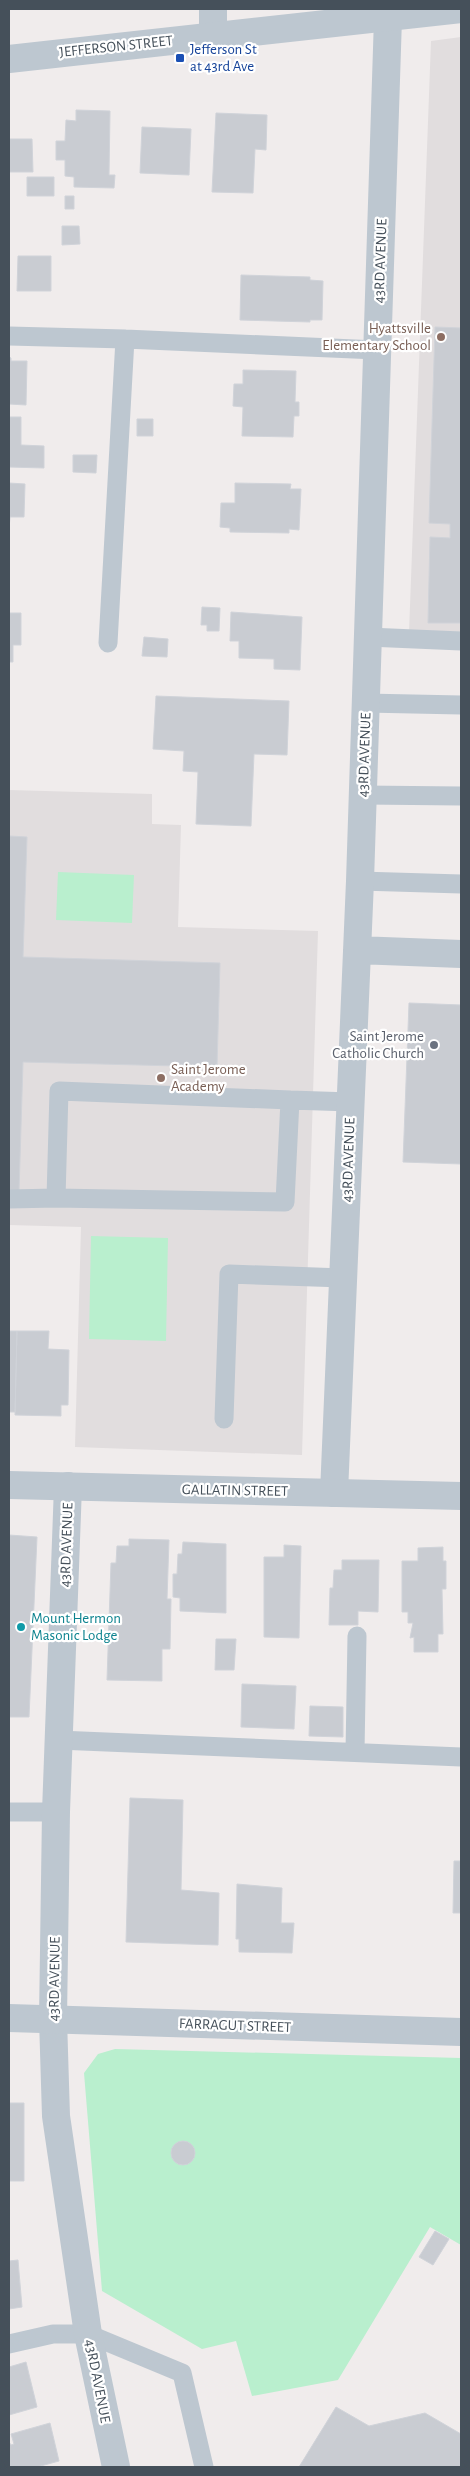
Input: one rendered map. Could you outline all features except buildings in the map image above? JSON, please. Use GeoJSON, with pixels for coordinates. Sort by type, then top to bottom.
{"type":"FeatureCollection","features":[{"type":"Feature","properties":{"kind":"street"},"geometry":{"type":"LineString","coordinates":[[213,9],[213,35]]}},
{"type":"Feature","properties":{"kind":"street","name":"JEFFERSON STREET"},"geometry":{"type":"LineString","coordinates":[[9,59],[213,35],[461,10]]}},
{"type":"Feature","properties":{"kind":"street","name":"43RD AVENUE"},"geometry":{"type":"LineString","coordinates":[[334,1493],[360,880],[388,18]]}},
{"type":"Feature","properties":{"kind":"street"},"geometry":{"type":"LineString","coordinates":[[357,950],[461,954]]}},
{"type":"Feature","properties":{"kind":"street","name":"GALLATIN STREET"},"geometry":{"type":"LineString","coordinates":[[9,1485],[461,1496]]}},
{"type":"Feature","properties":{"kind":"street","name":"43RD AVENUE"},"geometry":{"type":"LineString","coordinates":[[68,1486],[56,1812],[53,2019],[56,2116],[88,2334],[116,2467]]}},
{"type":"Feature","properties":{"kind":"street","name":"FARRAGUT STREET"},"geometry":{"type":"LineString","coordinates":[[9,2018],[461,2032]]}},
{"type":"Feature","properties":{"kind":"lane"},"geometry":{"type":"LineString","coordinates":[[9,336],[377,350]]}},
{"type":"Feature","properties":{"kind":"lane"},"geometry":{"type":"LineString","coordinates":[[108,643],[125,339]]}},
{"type":"Feature","properties":{"kind":"lane"},"geometry":{"type":"LineString","coordinates":[[368,636],[461,641]]}},
{"type":"Feature","properties":{"kind":"lane"},"geometry":{"type":"LineString","coordinates":[[365,703],[461,705]]}},
{"type":"Feature","properties":{"kind":"lane"},"geometry":{"type":"LineString","coordinates":[[362,795],[461,796]]}},
{"type":"Feature","properties":{"kind":"lane"},"geometry":{"type":"LineString","coordinates":[[360,880],[461,884]]}},
{"type":"Feature","properties":{"kind":"lane"},"geometry":{"type":"LineString","coordinates":[[56,1198],[59,1091],[351,1102]]}},
{"type":"Feature","properties":{"kind":"lane"},"geometry":{"type":"LineString","coordinates":[[9,1199],[56,1198],[285,1202],[290,1100]]}},
{"type":"Feature","properties":{"kind":"lane"},"geometry":{"type":"LineString","coordinates":[[224,1419],[229,1274],[343,1278]]}},
{"type":"Feature","properties":{"kind":"lane"},"geometry":{"type":"LineString","coordinates":[[355,1752],[357,1636]]}},
{"type":"Feature","properties":{"kind":"lane"},"geometry":{"type":"LineString","coordinates":[[58,1740],[461,1757]]}},
{"type":"Feature","properties":{"kind":"lane"},"geometry":{"type":"LineString","coordinates":[[9,1812],[56,1812]]}},
{"type":"Feature","properties":{"kind":"lane"},"geometry":{"type":"LineString","coordinates":[[9,2344],[53,2334],[88,2334],[182,2373],[204,2467]]}},
{"type":"Feature","properties":{"kind":"shaded area","name":"Hyattsville Elementary School"},"geometry":{"type":"Polygon","coordinates":[[[461,37],[461,635],[409,633],[431,41],[461,37]]]}},
{"type":"Feature","properties":{"kind":"shaded area","name":"Saint Jerome Academy"},"geometry":{"type":"Polygon","coordinates":[[[9,790],[152,794],[152,824],[181,825],[178,927],[318,931],[302,1455],[75,1447],[81,1227],[9,1225],[9,790]]]}},
{"type":"Feature","properties":{"kind":"green space"},"geometry":{"type":"Polygon","coordinates":[[[58,872],[134,875],[132,923],[56,920],[58,872]]]}},
{"type":"Feature","properties":{"kind":"green space"},"geometry":{"type":"Polygon","coordinates":[[[91,1236],[168,1238],[166,1341],[89,1339],[91,1236]]]}},
{"type":"Feature","properties":{"kind":"green space"},"geometry":{"type":"Polygon","coordinates":[[[115,2049],[461,2058],[461,2245],[430,2227],[338,2380],[252,2396],[236,2341],[202,2349],[102,2291],[84,2073],[98,2054],[115,2049]]]}},
{"type":"Feature","properties":{"kind":"place","name":"Jefferson St at 43rd Ave"},"geometry":{"type":"Point","coordinates":[180,58]}},
{"type":"Feature","properties":{"kind":"place","name":"Hyattsville Elementary School"},"geometry":{"type":"Point","coordinates":[441,337]}},
{"type":"Feature","properties":{"kind":"place","name":"Saint Jerome Catholic Church"},"geometry":{"type":"Point","coordinates":[434,1045]}},
{"type":"Feature","properties":{"kind":"place","name":"Saint Jerome Academy"},"geometry":{"type":"Point","coordinates":[161,1078]}},
{"type":"Feature","properties":{"kind":"place","name":"Mount Hermon Masonic Lodge"},"geometry":{"type":"Point","coordinates":[21,1627]}}]}
